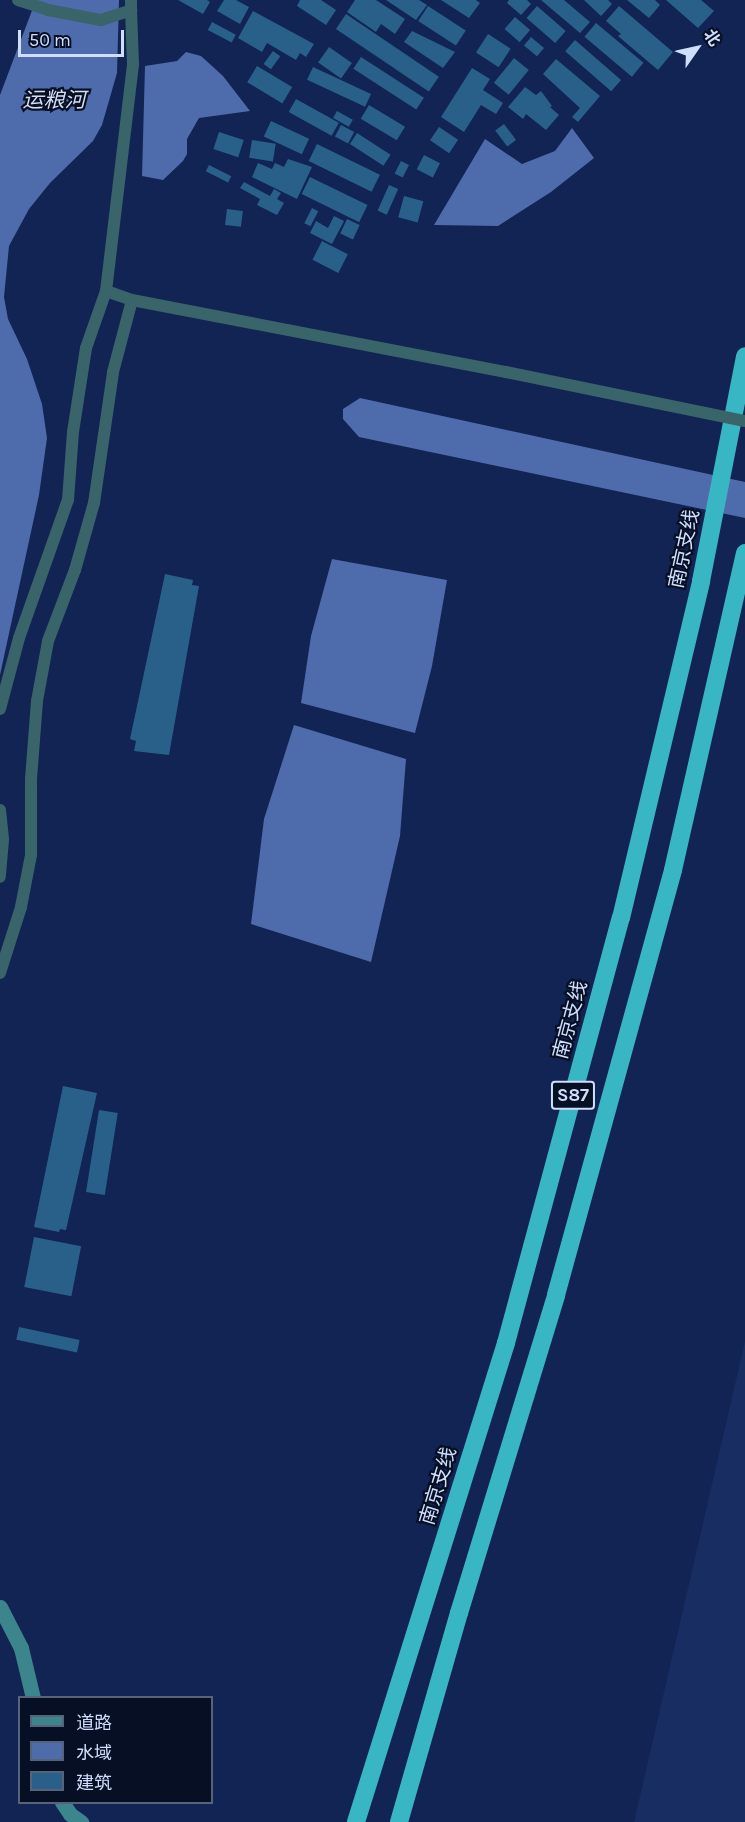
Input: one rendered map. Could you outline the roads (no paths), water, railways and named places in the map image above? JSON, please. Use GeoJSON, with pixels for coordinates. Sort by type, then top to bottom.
{"type":"FeatureCollection","features":[{"type":"Feature","properties":{"kind":"highway","name":"南京支线"},"geometry":{"type":"LineString","coordinates":[[356,1822],[506,1343],[621,918],[701,582],[745,356]]}},
{"type":"Feature","properties":{"kind":"highway","name":"S87"},"geometry":{"type":"LineString","coordinates":[[399,1822],[459,1613],[556,1295],[673,870],[745,553]]}},
{"type":"Feature","properties":{"kind":"street"},"geometry":{"type":"LineString","coordinates":[[0,709],[20,638],[68,500],[73,432],[86,348],[106,291],[133,64],[130,5],[101,20],[48,10],[18,0]]}},
{"type":"Feature","properties":{"kind":"street"},"geometry":{"type":"LineString","coordinates":[[106,291],[132,300],[745,421]]}},
{"type":"Feature","properties":{"kind":"street"},"geometry":{"type":"LineString","coordinates":[[0,973],[21,907],[31,855],[31,778],[37,701],[48,641],[75,570],[94,503],[113,372],[132,300]]}},
{"type":"Feature","properties":{"kind":"street"},"geometry":{"type":"LineString","coordinates":[[0,810],[3,840],[0,877]]}},
{"type":"Feature","properties":{"kind":"street"},"geometry":{"type":"LineString","coordinates":[[0,1607],[21,1648],[33,1696]]}},
{"type":"Feature","properties":{"kind":"water","name":"运粮河"},"geometry":{"type":"Polygon","coordinates":[[[36,0],[119,0],[117,73],[102,125],[93,141],[50,183],[29,209],[9,246],[4,297],[8,319],[27,359],[42,404],[47,438],[39,495],[0,675],[0,95],[36,0]]]}},
{"type":"Feature","properties":{"kind":"water"},"geometry":{"type":"Polygon","coordinates":[[[186,52],[201,56],[223,76],[250,111],[199,118],[187,139],[187,154],[183,161],[163,180],[142,176],[145,66],[177,61],[186,52]]]}},
{"type":"Feature","properties":{"kind":"water"},"geometry":{"type":"Polygon","coordinates":[[[572,128],[594,158],[551,192],[498,226],[434,225],[485,139],[522,164],[555,151],[572,128]]]}},
{"type":"Feature","properties":{"kind":"water"},"geometry":{"type":"Polygon","coordinates":[[[360,398],[745,482],[745,518],[359,437],[343,419],[343,409],[360,398]]]}},
{"type":"Feature","properties":{"kind":"water"},"geometry":{"type":"Polygon","coordinates":[[[332,559],[447,580],[432,666],[415,733],[301,703],[311,636],[332,559]]]}},
{"type":"Feature","properties":{"kind":"water"},"geometry":{"type":"Polygon","coordinates":[[[294,725],[406,759],[400,836],[371,962],[251,924],[264,819],[294,725]]]}}]}
